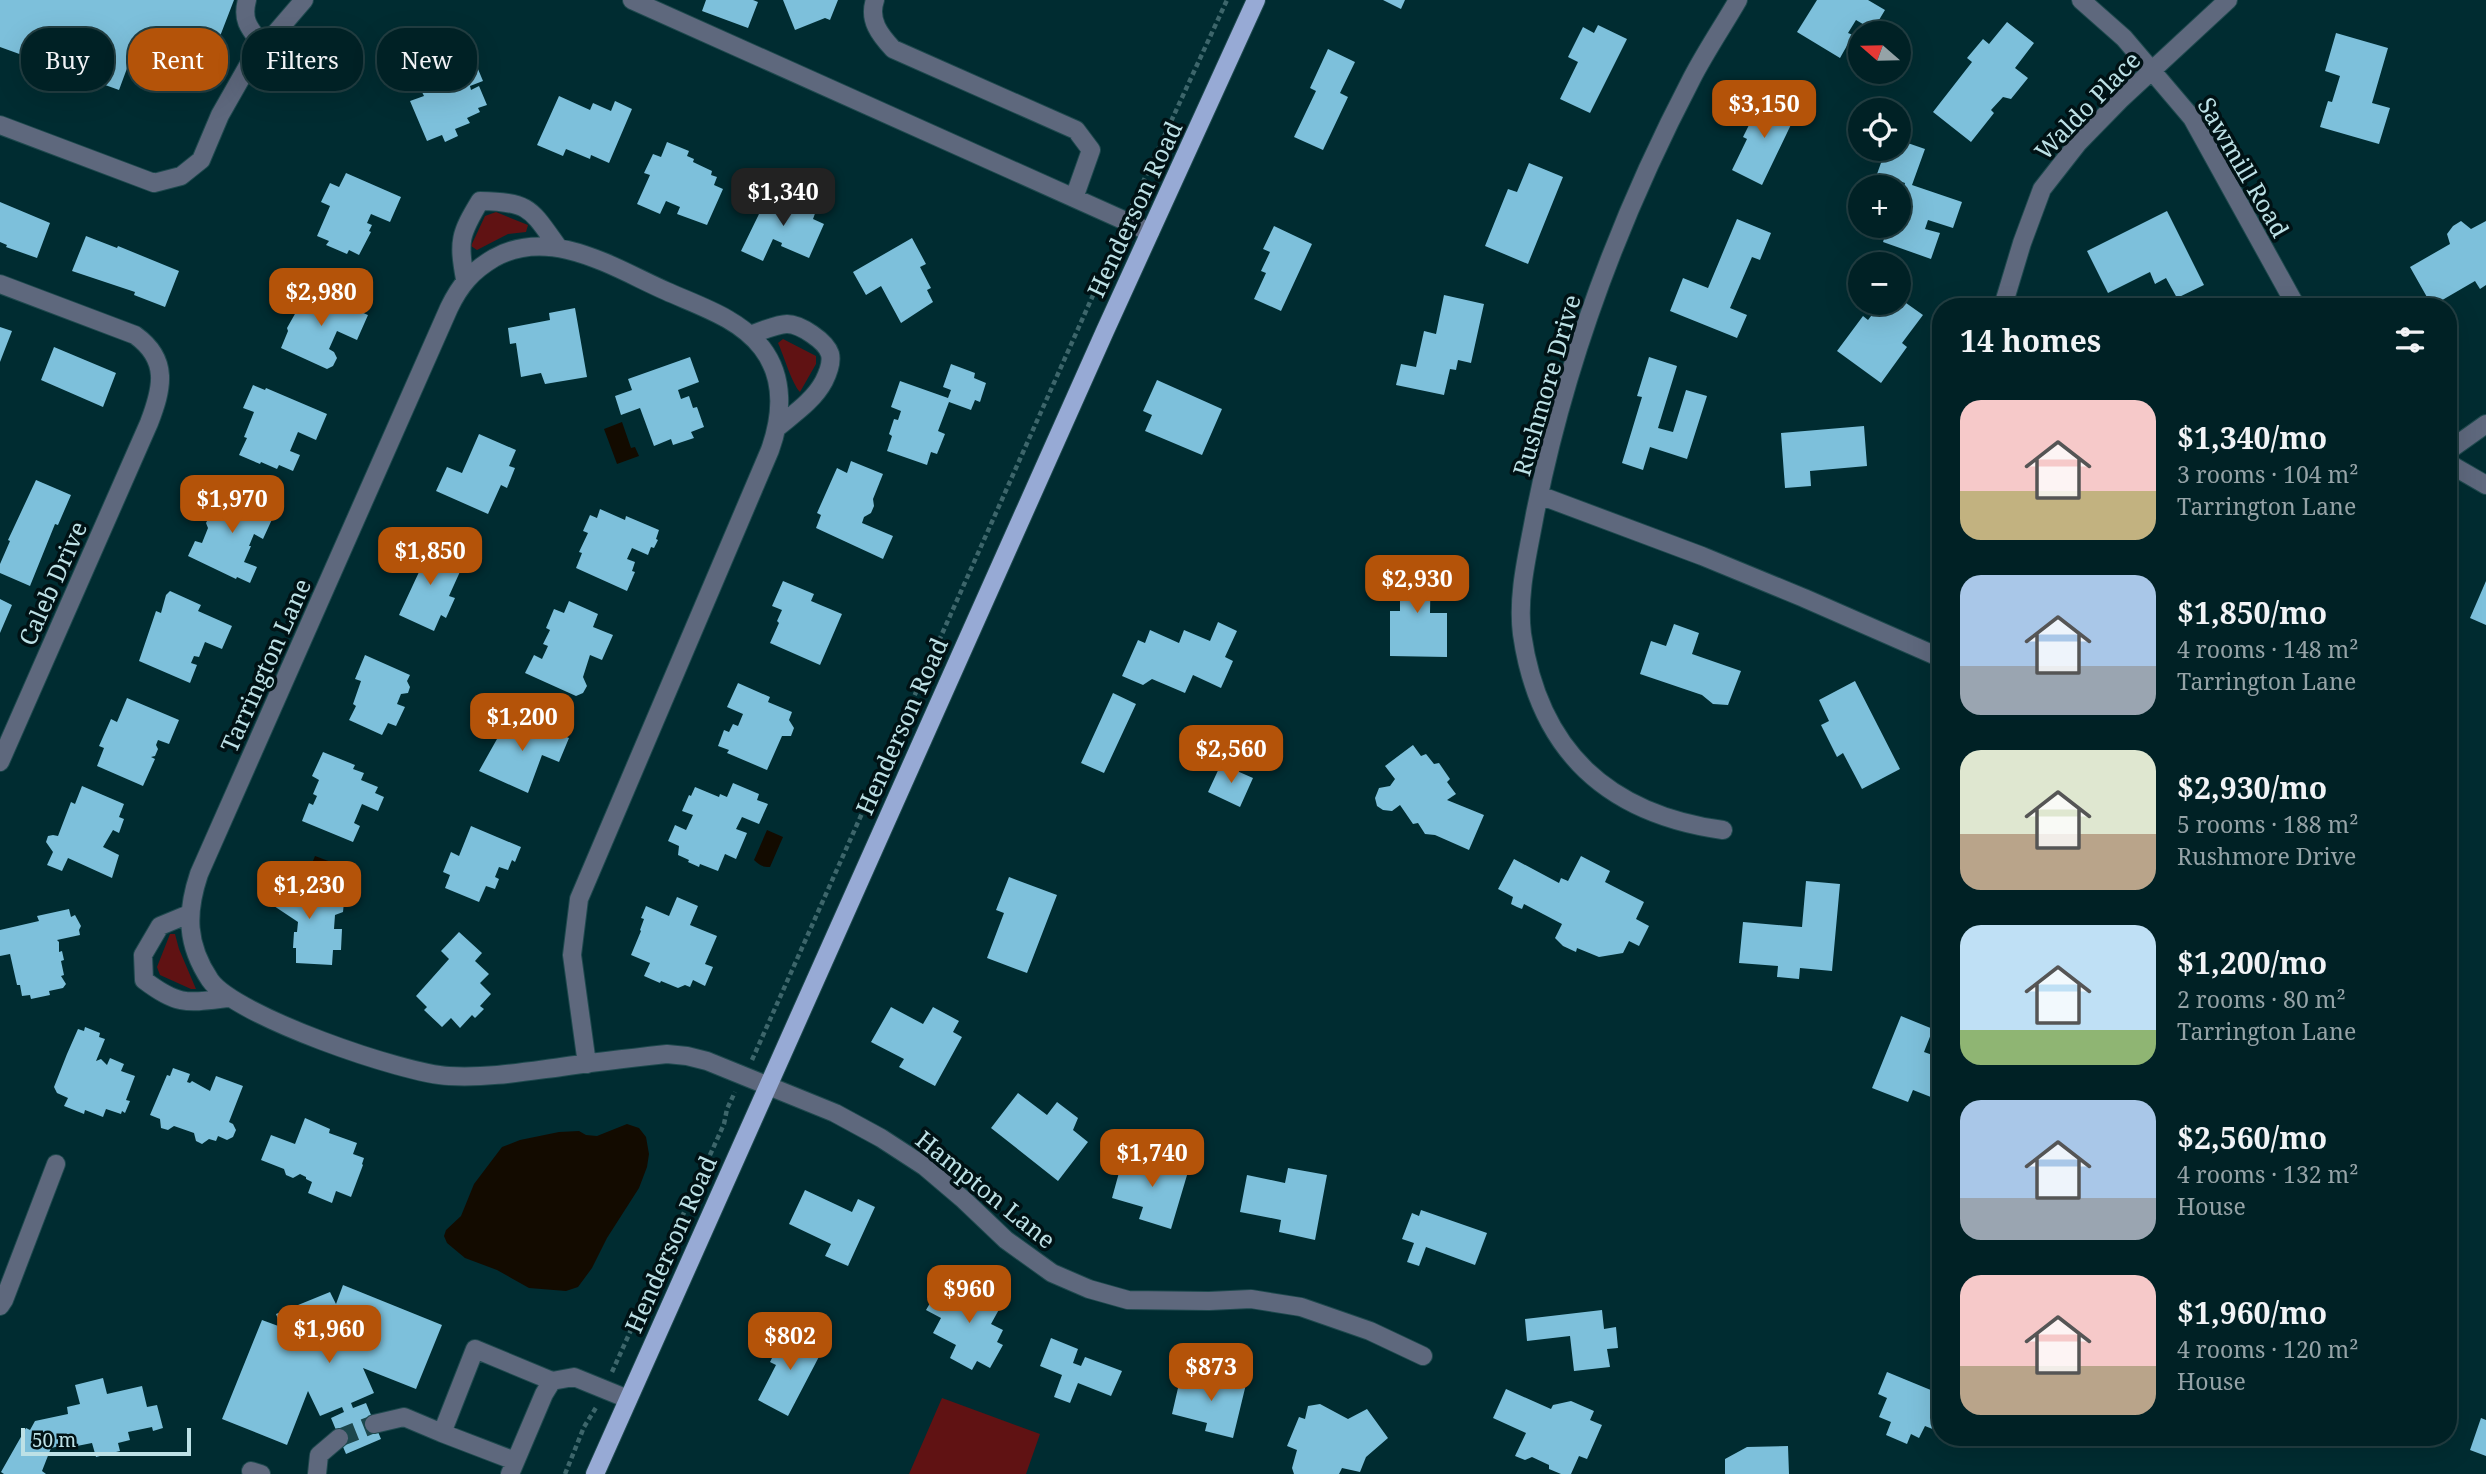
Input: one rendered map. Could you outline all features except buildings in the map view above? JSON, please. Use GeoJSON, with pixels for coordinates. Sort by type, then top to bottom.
{"type":"FeatureCollection","features":[{"type":"Feature","properties":{"kind":"main road","name":"Henderson Road"},"geometry":{"type":"LineString","coordinates":[[595,1474],[1256,0]]}},
{"type":"Feature","properties":{"kind":"street"},"geometry":{"type":"LineString","coordinates":[[247,0],[244,13],[250,28]]}},
{"type":"Feature","properties":{"kind":"street"},"geometry":{"type":"LineString","coordinates":[[280,28],[304,0]]}},
{"type":"Feature","properties":{"kind":"street"},"geometry":{"type":"LineString","coordinates":[[632,0],[1150,232]]}},
{"type":"Feature","properties":{"kind":"street"},"geometry":{"type":"LineString","coordinates":[[875,0],[872,7],[877,32],[893,49],[1076,130],[1091,150],[1074,198]]}},
{"type":"Feature","properties":{"kind":"street","name":"Rushmore Drive"},"geometry":{"type":"LineString","coordinates":[[1723,830],[1666,818],[1615,794],[1580,765],[1558,739],[1542,708],[1522,633],[1522,585],[1556,418],[1595,302],[1640,186],[1693,77],[1738,0]]}},
{"type":"Feature","properties":{"kind":"street","name":"Sawmill Road"},"geometry":{"type":"LineString","coordinates":[[2081,0],[2124,38],[2192,118],[2292,298]]}},
{"type":"Feature","properties":{"kind":"street","name":"Waldo Place"},"geometry":{"type":"LineString","coordinates":[[2005,298],[2042,189],[2078,143],[2120,100],[2228,0]]}},
{"type":"Feature","properties":{"kind":"street"},"geometry":{"type":"LineString","coordinates":[[0,125],[153,183],[181,176],[201,160],[220,115],[242,76]]}},
{"type":"Feature","properties":{"kind":"street"},"geometry":{"type":"LineString","coordinates":[[465,279],[460,253],[464,227],[480,201],[511,201],[534,213],[558,247]]}},
{"type":"Feature","properties":{"kind":"street","name":"Tarrington Lane"},"geometry":{"type":"LineString","coordinates":[[587,1064],[572,955],[579,900],[778,427],[781,401],[775,374],[763,350],[750,335],[722,316],[589,257],[558,247],[536,246],[504,253],[484,264],[465,279],[449,308],[200,874],[192,894],[190,931],[199,958],[211,981],[228,998],[327,1044],[382,1062],[446,1076],[506,1076],[667,1054],[707,1061],[767,1086]]}},
{"type":"Feature","properties":{"kind":"street","name":"Caleb Drive"},"geometry":{"type":"LineString","coordinates":[[0,284],[135,335],[144,341],[156,357],[161,382],[149,423],[0,762]]}},
{"type":"Feature","properties":{"kind":"street"},"geometry":{"type":"LineString","coordinates":[[750,335],[786,324],[801,328],[816,338],[825,345],[830,355],[825,380],[813,398],[778,427]]}},
{"type":"Feature","properties":{"kind":"street"},"geometry":{"type":"LineString","coordinates":[[2457,445],[2486,424]]}},
{"type":"Feature","properties":{"kind":"street"},"geometry":{"type":"LineString","coordinates":[[2457,468],[2486,485]]}},
{"type":"Feature","properties":{"kind":"street"},"geometry":{"type":"LineString","coordinates":[[1539,495],[1740,572],[1932,654]]}},
{"type":"Feature","properties":{"kind":"street"},"geometry":{"type":"LineString","coordinates":[[190,914],[160,926],[144,955],[144,980],[166,997],[192,1002],[228,998]]}},
{"type":"Feature","properties":{"kind":"street","name":"Hampton Lane"},"geometry":{"type":"LineString","coordinates":[[767,1086],[835,1113],[881,1138],[924,1166],[1006,1240],[1052,1273],[1089,1289],[1128,1300],[1251,1299],[1301,1307],[1370,1331],[1423,1356]]}},
{"type":"Feature","properties":{"kind":"street"},"geometry":{"type":"LineString","coordinates":[[0,1306],[5,1300],[57,1164]]}},
{"type":"Feature","properties":{"kind":"street"},"geometry":{"type":"LineString","coordinates":[[442,1433],[475,1349],[552,1381],[574,1377],[628,1399]]}},
{"type":"Feature","properties":{"kind":"street"},"geometry":{"type":"LineString","coordinates":[[374,1424],[404,1417],[513,1468],[552,1381]]}},
{"type":"Feature","properties":{"kind":"street"},"geometry":{"type":"LineString","coordinates":[[317,1474],[319,1455],[339,1438]]}},
{"type":"Feature","properties":{"kind":"path"},"geometry":{"type":"LineString","coordinates":[[761,1042],[1227,0]]}},
{"type":"Feature","properties":{"kind":"path"},"geometry":{"type":"LineString","coordinates":[[565,1474],[584,1427],[593,1415],[724,1124],[727,1109]]}},
{"type":"Feature","properties":{"kind":"shaded area"},"geometry":{"type":"Polygon","coordinates":[[[496,212],[528,225],[526,232],[508,234],[477,250],[471,246],[485,216],[496,212]]]}},
{"type":"Feature","properties":{"kind":"shaded area"},"geometry":{"type":"Polygon","coordinates":[[[783,339],[816,356],[816,364],[800,392],[778,343],[783,339]]]}},
{"type":"Feature","properties":{"kind":"shaded area"},"geometry":{"type":"Polygon","coordinates":[[[622,422],[631,448],[635,447],[639,456],[617,464],[604,429],[622,422]]]}},
{"type":"Feature","properties":{"kind":"shaded area"},"geometry":{"type":"Polygon","coordinates":[[[767,830],[783,837],[770,867],[754,860],[767,830]]]}},
{"type":"Feature","properties":{"kind":"shaded area"},"geometry":{"type":"Polygon","coordinates":[[[315,856],[350,869],[344,884],[309,871],[315,856]]]}},
{"type":"Feature","properties":{"kind":"shaded area"},"geometry":{"type":"Polygon","coordinates":[[[170,934],[175,934],[196,989],[160,975],[157,967],[170,934]]]}},
{"type":"Feature","properties":{"kind":"shaded area"},"geometry":{"type":"Polygon","coordinates":[[[627,1124],[639,1128],[646,1137],[649,1154],[647,1167],[639,1188],[578,1287],[566,1291],[529,1288],[497,1270],[465,1258],[447,1243],[444,1236],[446,1230],[461,1216],[474,1184],[502,1147],[520,1140],[559,1132],[579,1131],[597,1136],[627,1124]]]}},
{"type":"Feature","properties":{"kind":"shaded area"},"geometry":{"type":"Polygon","coordinates":[[[942,1398],[1040,1434],[1026,1474],[909,1474],[942,1398]]]}},
{"type":"Feature","properties":{"kind":"tunnel"},"geometry":{"type":"LineString","coordinates":[[339,1438],[374,1424]]}}]}
